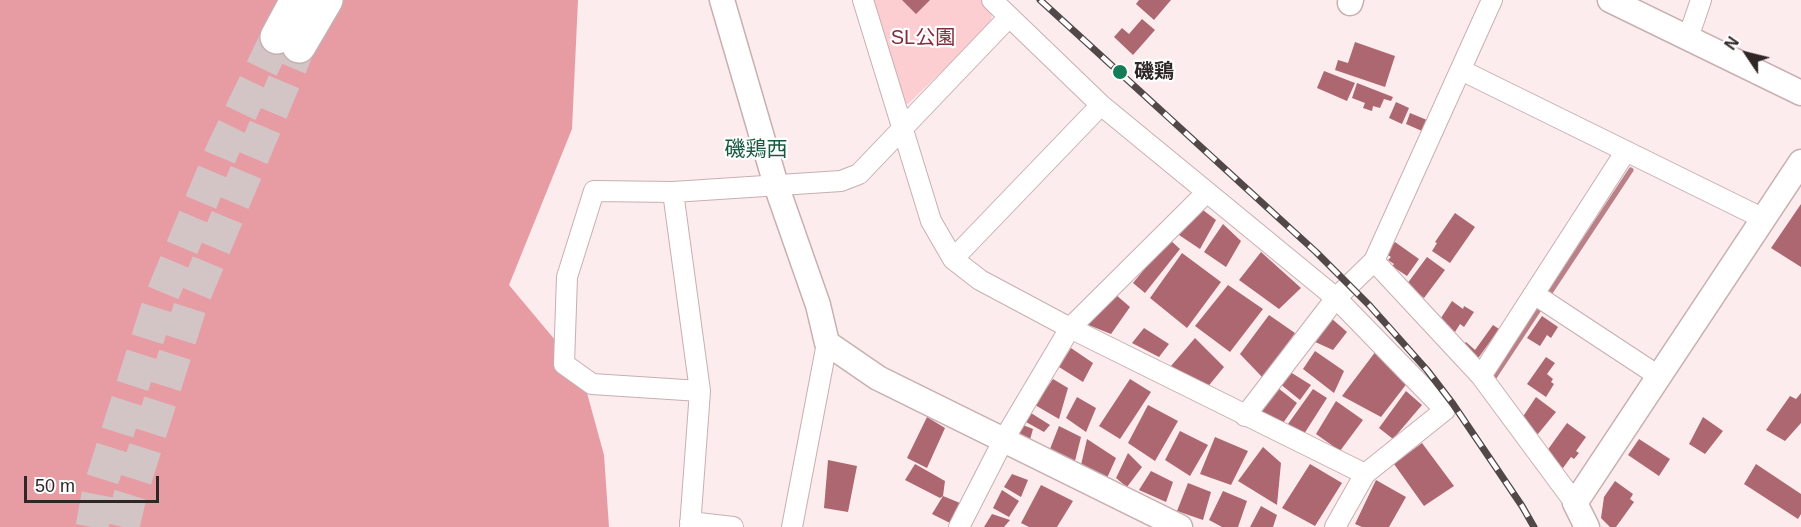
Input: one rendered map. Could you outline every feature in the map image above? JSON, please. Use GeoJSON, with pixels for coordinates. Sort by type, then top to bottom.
{"type":"FeatureCollection","features":[{"type":"Feature","properties":{"kind":"highway"},"geometry":{"type":"LineString","coordinates":[[297,0],[288,42],[326,0]]}},
{"type":"Feature","properties":{"kind":"street"},"geometry":{"type":"LineString","coordinates":[[722,0],[776,185],[818,305],[827,344],[792,527]]}},
{"type":"Feature","properties":{"kind":"street"},"geometry":{"type":"LineString","coordinates":[[863,0],[931,221],[953,259],[980,280],[1070,328],[1365,474]]}},
{"type":"Feature","properties":{"kind":"street"},"geometry":{"type":"LineString","coordinates":[[992,0],[1101,105],[1336,298],[1445,410],[1365,474],[1335,527]]}},
{"type":"Feature","properties":{"kind":"street"},"geometry":{"type":"LineString","coordinates":[[1245,416],[1336,298],[1374,261],[1492,0]]}},
{"type":"Feature","properties":{"kind":"street"},"geometry":{"type":"LineString","coordinates":[[1610,0],[1801,93]]}},
{"type":"Feature","properties":{"kind":"street"},"geometry":{"type":"LineString","coordinates":[[1688,38],[1701,0]]}},
{"type":"Feature","properties":{"kind":"street"},"geometry":{"type":"LineString","coordinates":[[700,390],[592,384],[564,364],[567,278],[594,191],[674,192],[841,181],[859,174],[1009,17]]}},
{"type":"Feature","properties":{"kind":"street"},"geometry":{"type":"LineString","coordinates":[[1461,70],[1764,219]]}},
{"type":"Feature","properties":{"kind":"street"},"geometry":{"type":"LineString","coordinates":[[953,259],[1101,105]]}},
{"type":"Feature","properties":{"kind":"street"},"geometry":{"type":"LineString","coordinates":[[1481,376],[1626,151]]}},
{"type":"Feature","properties":{"kind":"street"},"geometry":{"type":"LineString","coordinates":[[1575,503],[1801,162]]}},
{"type":"Feature","properties":{"kind":"street"},"geometry":{"type":"LineString","coordinates":[[674,192],[700,390],[690,524],[733,527]]}},
{"type":"Feature","properties":{"kind":"street"},"geometry":{"type":"LineString","coordinates":[[959,527],[1004,439],[1070,328],[1207,192]]}},
{"type":"Feature","properties":{"kind":"street"},"geometry":{"type":"LineString","coordinates":[[1374,261],[1481,376],[1575,503],[1587,527]]}},
{"type":"Feature","properties":{"kind":"street"},"geometry":{"type":"LineString","coordinates":[[1534,294],[1660,377]]}},
{"type":"Feature","properties":{"kind":"street"},"geometry":{"type":"LineString","coordinates":[[827,344],[878,378],[1004,439],[1164,523]]}},
{"type":"Feature","properties":{"kind":"green space","name":"SL公園"},"geometry":{"type":"Polygon","coordinates":[[[874,0],[981,0],[992,11],[991,24],[908,104],[902,100],[874,0]]]}},
{"type":"Feature","properties":{"kind":"shaded area"},"geometry":{"type":"Polygon","coordinates":[[[0,0],[578,0],[572,129],[509,285],[581,371],[604,455],[609,527],[0,527],[0,0]]]}},
{"type":"Feature","properties":{"kind":"building"},"geometry":{"type":"Polygon","coordinates":[[[902,0],[930,0],[916,14],[902,0]]]}},
{"type":"Feature","properties":{"kind":"building"},"geometry":{"type":"Polygon","coordinates":[[[1139,0],[1171,0],[1154,20],[1136,4],[1139,0]]]}},
{"type":"Feature","properties":{"kind":"building"},"geometry":{"type":"Polygon","coordinates":[[[1142,19],[1155,30],[1133,55],[1114,37],[1122,28],[1129,34],[1142,19]]]}},
{"type":"Feature","properties":{"kind":"building"},"geometry":{"type":"Polygon","coordinates":[[[1355,42],[1395,56],[1385,87],[1335,70],[1338,60],[1348,63],[1355,42]]]}},
{"type":"Feature","properties":{"kind":"building"},"geometry":{"type":"Polygon","coordinates":[[[1148,61],[1158,70],[1152,77],[1142,69],[1148,61]]]}},
{"type":"Feature","properties":{"kind":"building"},"geometry":{"type":"Polygon","coordinates":[[[1324,71],[1355,83],[1347,101],[1317,88],[1324,71]]]}},
{"type":"Feature","properties":{"kind":"building"},"geometry":{"type":"Polygon","coordinates":[[[1357,83],[1393,97],[1391,101],[1384,99],[1380,108],[1373,106],[1372,111],[1363,108],[1365,103],[1352,98],[1357,83]]]}},
{"type":"Feature","properties":{"kind":"building"},"geometry":{"type":"Polygon","coordinates":[[[1396,102],[1409,108],[1402,124],[1389,118],[1396,102]]]}},
{"type":"Feature","properties":{"kind":"building"},"geometry":{"type":"Polygon","coordinates":[[[1410,113],[1427,120],[1422,131],[1406,124],[1410,113]]]}},
{"type":"Feature","properties":{"kind":"building"},"geometry":{"type":"Polygon","coordinates":[[[1801,204],[1801,267],[1771,248],[1801,204]]]}},
{"type":"Feature","properties":{"kind":"building"},"geometry":{"type":"Polygon","coordinates":[[[1199,207],[1216,220],[1200,249],[1179,235],[1199,207]]]}},
{"type":"Feature","properties":{"kind":"building"},"geometry":{"type":"Polygon","coordinates":[[[1455,213],[1475,227],[1450,263],[1432,251],[1437,243],[1435,242],[1455,213]]]}},
{"type":"Feature","properties":{"kind":"building"},"geometry":{"type":"Polygon","coordinates":[[[1223,224],[1241,241],[1226,267],[1204,252],[1223,224]]]}},
{"type":"Feature","properties":{"kind":"building"},"geometry":{"type":"Polygon","coordinates":[[[1169,239],[1180,249],[1145,293],[1133,283],[1169,239]]]}},
{"type":"Feature","properties":{"kind":"building"},"geometry":{"type":"Polygon","coordinates":[[[1395,242],[1419,259],[1407,276],[1392,266],[1394,264],[1388,260],[1391,257],[1386,254],[1395,242]]]}},
{"type":"Feature","properties":{"kind":"building"},"geometry":{"type":"Polygon","coordinates":[[[1261,252],[1301,288],[1279,309],[1239,280],[1261,252]]]}},
{"type":"Feature","properties":{"kind":"building"},"geometry":{"type":"Polygon","coordinates":[[[1182,253],[1221,282],[1187,328],[1150,298],[1182,253]]]}},
{"type":"Feature","properties":{"kind":"building"},"geometry":{"type":"Polygon","coordinates":[[[1427,257],[1445,270],[1424,298],[1407,284],[1427,257]]]}},
{"type":"Feature","properties":{"kind":"building"},"geometry":{"type":"Polygon","coordinates":[[[1228,285],[1263,309],[1230,352],[1195,326],[1228,285]]]}},
{"type":"Feature","properties":{"kind":"building"},"geometry":{"type":"Polygon","coordinates":[[[1115,294],[1130,307],[1111,334],[1086,324],[1115,294]]]}},
{"type":"Feature","properties":{"kind":"building"},"geometry":{"type":"Polygon","coordinates":[[[1452,301],[1463,309],[1464,306],[1474,312],[1464,327],[1460,324],[1455,332],[1439,321],[1452,301]]]}},
{"type":"Feature","properties":{"kind":"building"},"geometry":{"type":"Polygon","coordinates":[[[1269,315],[1295,333],[1263,378],[1240,354],[1269,315]]]}},
{"type":"Feature","properties":{"kind":"building"},"geometry":{"type":"Polygon","coordinates":[[[1542,316],[1558,327],[1551,338],[1547,335],[1540,346],[1527,338],[1542,316]]]}},
{"type":"Feature","properties":{"kind":"building"},"geometry":{"type":"Polygon","coordinates":[[[1331,318],[1347,332],[1333,350],[1313,341],[1331,318]]]}},
{"type":"Feature","properties":{"kind":"building"},"geometry":{"type":"Polygon","coordinates":[[[1493,325],[1499,329],[1479,357],[1472,359],[1461,347],[1466,342],[1475,350],[1493,325]]]}},
{"type":"Feature","properties":{"kind":"building"},"geometry":{"type":"Polygon","coordinates":[[[1144,328],[1169,344],[1159,357],[1132,343],[1144,328]]]}},
{"type":"Feature","properties":{"kind":"building"},"geometry":{"type":"Polygon","coordinates":[[[1195,338],[1224,367],[1206,389],[1171,366],[1195,338]]]}},
{"type":"Feature","properties":{"kind":"building"},"geometry":{"type":"Polygon","coordinates":[[[1071,348],[1093,363],[1083,382],[1059,367],[1071,348]]]}},
{"type":"Feature","properties":{"kind":"building"},"geometry":{"type":"Polygon","coordinates":[[[1315,351],[1344,371],[1334,393],[1303,369],[1315,351]]]}},
{"type":"Feature","properties":{"kind":"building"},"geometry":{"type":"Polygon","coordinates":[[[1376,351],[1408,382],[1381,417],[1342,396],[1376,351]]]}},
{"type":"Feature","properties":{"kind":"building"},"geometry":{"type":"Polygon","coordinates":[[[1546,357],[1555,363],[1547,374],[1553,379],[1551,382],[1554,384],[1546,397],[1527,384],[1546,357]]]}},
{"type":"Feature","properties":{"kind":"building"},"geometry":{"type":"Polygon","coordinates":[[[1287,370],[1311,385],[1300,400],[1279,383],[1287,370]]]}},
{"type":"Feature","properties":{"kind":"building"},"geometry":{"type":"Polygon","coordinates":[[[1053,379],[1068,388],[1059,419],[1035,405],[1053,379]]]}},
{"type":"Feature","properties":{"kind":"building"},"geometry":{"type":"Polygon","coordinates":[[[1130,379],[1151,392],[1120,439],[1099,426],[1130,379]]]}},
{"type":"Feature","properties":{"kind":"building"},"geometry":{"type":"Polygon","coordinates":[[[1278,388],[1297,403],[1281,426],[1258,417],[1278,388]]]}},
{"type":"Feature","properties":{"kind":"building"},"geometry":{"type":"Polygon","coordinates":[[[1313,389],[1327,398],[1304,434],[1288,424],[1313,389]]]}},
{"type":"Feature","properties":{"kind":"building"},"geometry":{"type":"Polygon","coordinates":[[[1406,391],[1422,405],[1393,439],[1379,428],[1406,391]]]}},
{"type":"Feature","properties":{"kind":"building"},"geometry":{"type":"Polygon","coordinates":[[[1801,393],[1801,423],[1785,441],[1766,430],[1790,396],[1796,399],[1801,393]]]}},
{"type":"Feature","properties":{"kind":"building"},"geometry":{"type":"Polygon","coordinates":[[[1077,397],[1096,408],[1086,432],[1066,418],[1077,397]]]}},
{"type":"Feature","properties":{"kind":"building"},"geometry":{"type":"Polygon","coordinates":[[[1536,397],[1556,412],[1538,434],[1520,421],[1536,397]]]}},
{"type":"Feature","properties":{"kind":"building"},"geometry":{"type":"Polygon","coordinates":[[[1336,401],[1363,420],[1340,451],[1316,434],[1336,401]]]}},
{"type":"Feature","properties":{"kind":"building"},"geometry":{"type":"Polygon","coordinates":[[[1148,405],[1178,421],[1155,461],[1128,443],[1148,405]]]}},
{"type":"Feature","properties":{"kind":"building"},"geometry":{"type":"Polygon","coordinates":[[[1031,413],[1050,425],[1044,432],[1026,422],[1031,413]]]}},
{"type":"Feature","properties":{"kind":"building"},"geometry":{"type":"Polygon","coordinates":[[[927,417],[945,428],[927,468],[907,458],[927,417]]]}},
{"type":"Feature","properties":{"kind":"building"},"geometry":{"type":"Polygon","coordinates":[[[1703,417],[1723,431],[1705,454],[1689,444],[1703,417]]]}},
{"type":"Feature","properties":{"kind":"building"},"geometry":{"type":"Polygon","coordinates":[[[1567,423],[1586,437],[1576,451],[1579,453],[1574,459],[1571,457],[1563,468],[1544,455],[1567,423]]]}},
{"type":"Feature","properties":{"kind":"building"},"geometry":{"type":"Polygon","coordinates":[[[1023,425],[1033,429],[1029,443],[1017,437],[1023,425]]]}},
{"type":"Feature","properties":{"kind":"building"},"geometry":{"type":"Polygon","coordinates":[[[1059,426],[1081,437],[1075,461],[1050,449],[1059,426]]]}},
{"type":"Feature","properties":{"kind":"building"},"geometry":{"type":"Polygon","coordinates":[[[1180,431],[1208,445],[1190,476],[1165,460],[1180,431]]]}},
{"type":"Feature","properties":{"kind":"building"},"geometry":{"type":"Polygon","coordinates":[[[1215,437],[1248,451],[1231,485],[1200,474],[1215,437]]]}},
{"type":"Feature","properties":{"kind":"building"},"geometry":{"type":"Polygon","coordinates":[[[1087,439],[1116,458],[1107,478],[1081,465],[1087,439]]]}},
{"type":"Feature","properties":{"kind":"building"},"geometry":{"type":"Polygon","coordinates":[[[1639,439],[1670,459],[1659,476],[1628,455],[1639,439]]]}},
{"type":"Feature","properties":{"kind":"building"},"geometry":{"type":"Polygon","coordinates":[[[1422,443],[1454,486],[1424,506],[1394,464],[1422,443]]]}},
{"type":"Feature","properties":{"kind":"building"},"geometry":{"type":"Polygon","coordinates":[[[1263,447],[1281,463],[1277,505],[1238,481],[1263,447]]]}},
{"type":"Feature","properties":{"kind":"building"},"geometry":{"type":"Polygon","coordinates":[[[1128,453],[1142,467],[1127,487],[1116,478],[1128,453]]]}},
{"type":"Feature","properties":{"kind":"building"},"geometry":{"type":"Polygon","coordinates":[[[828,460],[857,466],[848,512],[824,508],[828,460]]]}},
{"type":"Feature","properties":{"kind":"building"},"geometry":{"type":"Polygon","coordinates":[[[915,464],[945,481],[943,496],[940,498],[905,480],[915,464]]]}},
{"type":"Feature","properties":{"kind":"building"},"geometry":{"type":"Polygon","coordinates":[[[1310,464],[1342,483],[1315,526],[1282,508],[1310,464]]]}},
{"type":"Feature","properties":{"kind":"building"},"geometry":{"type":"Polygon","coordinates":[[[1756,464],[1801,494],[1801,514],[1798,519],[1744,484],[1756,464]]]}},
{"type":"Feature","properties":{"kind":"building"},"geometry":{"type":"Polygon","coordinates":[[[1151,471],[1173,482],[1166,502],[1139,490],[1151,471]]]}},
{"type":"Feature","properties":{"kind":"building"},"geometry":{"type":"Polygon","coordinates":[[[1012,474],[1028,480],[1021,497],[1004,487],[1012,474]]]}},
{"type":"Feature","properties":{"kind":"building"},"geometry":{"type":"Polygon","coordinates":[[[1376,480],[1406,497],[1389,527],[1362,527],[1355,524],[1376,480]]]}},
{"type":"Feature","properties":{"kind":"building"},"geometry":{"type":"Polygon","coordinates":[[[1615,481],[1633,494],[1630,499],[1634,502],[1616,527],[1610,527],[1601,518],[1604,497],[1615,481]]]}},
{"type":"Feature","properties":{"kind":"building"},"geometry":{"type":"Polygon","coordinates":[[[1188,483],[1211,492],[1203,520],[1177,511],[1188,483]]]}},
{"type":"Feature","properties":{"kind":"building"},"geometry":{"type":"Polygon","coordinates":[[[1041,485],[1073,501],[1057,527],[1029,527],[1021,523],[1041,485]]]}},
{"type":"Feature","properties":{"kind":"building"},"geometry":{"type":"Polygon","coordinates":[[[1002,490],[1019,501],[1009,517],[993,508],[1002,490]]]}},
{"type":"Feature","properties":{"kind":"building"},"geometry":{"type":"Polygon","coordinates":[[[1223,491],[1247,501],[1238,527],[1222,527],[1209,520],[1223,491]]]}},
{"type":"Feature","properties":{"kind":"building"},"geometry":{"type":"Polygon","coordinates":[[[943,496],[960,503],[950,523],[932,514],[943,496]]]}},
{"type":"Feature","properties":{"kind":"building"},"geometry":{"type":"Polygon","coordinates":[[[1261,506],[1277,515],[1273,527],[1250,527],[1261,506]]]}},
{"type":"Feature","properties":{"kind":"building"},"geometry":{"type":"Polygon","coordinates":[[[992,514],[1010,520],[1004,527],[984,527],[992,514]]]}},
{"type":"Feature","properties":{"kind":"waterway"},"geometry":{"type":"LineString","coordinates":[[1491,382],[1631,170]]}},
{"type":"Feature","properties":{"kind":"tunnel"},"geometry":{"type":"LineString","coordinates":[[92,527],[99,490],[159,303],[223,149],[277,37]]}},
{"type":"Feature","properties":{"kind":"tunnel"},"geometry":{"type":"LineString","coordinates":[[123,527],[130,496],[192,301],[299,46]]}},
{"type":"Feature","properties":{"kind":"railway"},"geometry":{"type":"LineString","coordinates":[[1040,0],[1316,252],[1370,306],[1427,370],[1453,404],[1534,527]]}},
{"type":"Feature","properties":{"kind":"place","name":"磯鶏"},"geometry":{"type":"Point","coordinates":[1120,72]}},
{"type":"Feature","properties":{"kind":"district","name":"磯鶏西"},"geometry":{"type":"Point","coordinates":[756,150]}}]}
